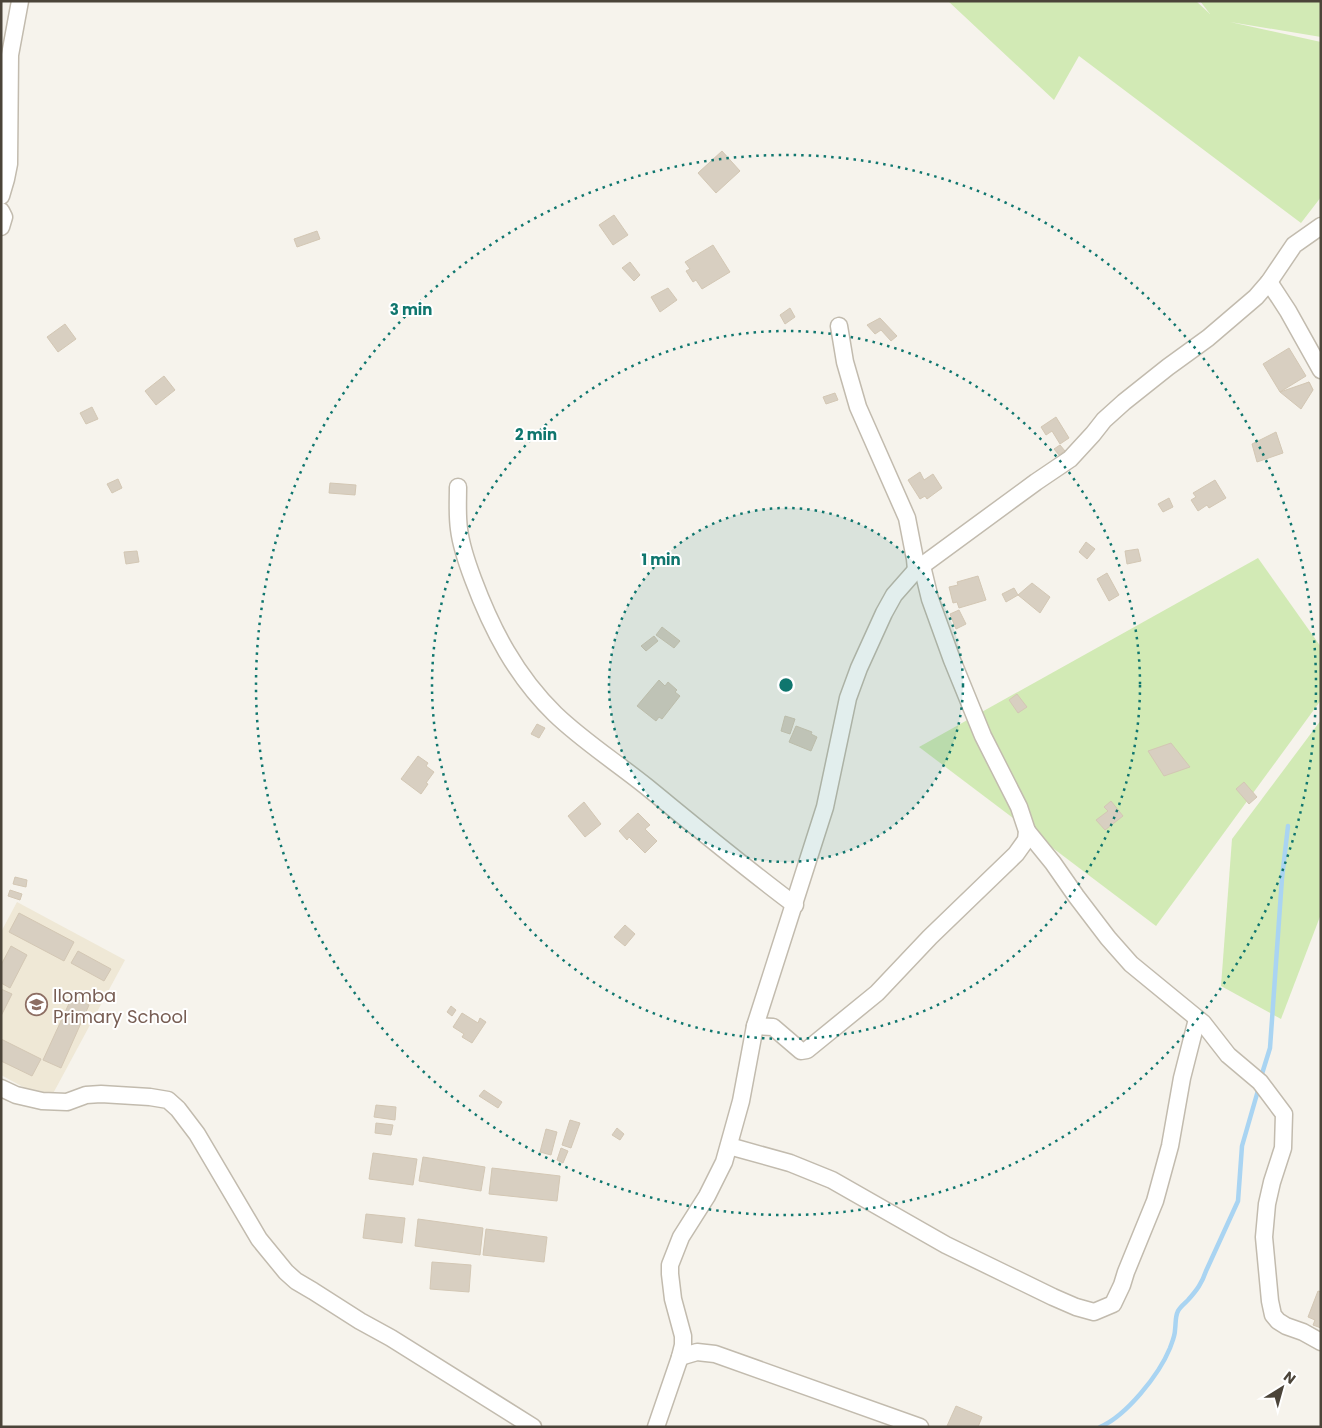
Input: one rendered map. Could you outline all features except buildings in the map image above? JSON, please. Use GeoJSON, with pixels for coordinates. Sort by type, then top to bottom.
{"type":"FeatureCollection","features":[{"type":"Feature","properties":{"kind":"street"},"geometry":{"type":"LineString","coordinates":[[1,196],[9,164],[10,55],[20,1]]}},
{"type":"Feature","properties":{"kind":"street"},"geometry":{"type":"LineString","coordinates":[[1,211],[4,217],[1,227]]}},
{"type":"Feature","properties":{"kind":"street"},"geometry":{"type":"LineString","coordinates":[[656,1427],[683,1345],[683,1336],[673,1298],[670,1265],[681,1237],[707,1196],[724,1162],[741,1101],[756,1026],[825,807],[848,698],[873,634],[894,595],[919,568],[1070,459],[1104,420],[1124,402],[1240,312],[1269,282],[1294,245],[1321,226]]}},
{"type":"Feature","properties":{"kind":"street"},"geometry":{"type":"LineString","coordinates":[[1269,282],[1288,310],[1321,370]]}},
{"type":"Feature","properties":{"kind":"street"},"geometry":{"type":"LineString","coordinates":[[839,326],[858,407],[907,518],[915,559],[952,660],[983,736],[1018,807],[1027,831],[1130,964],[1203,1023],[1228,1055],[1260,1082],[1284,1114],[1283,1148],[1269,1197],[1264,1237],[1270,1301],[1273,1315],[1278,1321],[1304,1332],[1321,1342]]}},
{"type":"Feature","properties":{"kind":"street"},"geometry":{"type":"LineString","coordinates":[[458,487],[459,529],[466,559],[482,602],[503,647],[535,693],[573,730],[794,905]]}},
{"type":"Feature","properties":{"kind":"street"},"geometry":{"type":"LineString","coordinates":[[756,1026],[773,1027],[801,1051],[807,1050],[877,993],[935,932],[1016,854],[1026,840],[1027,831]]}},
{"type":"Feature","properties":{"kind":"street"},"geometry":{"type":"LineString","coordinates":[[729,1146],[790,1163],[832,1180],[946,1245],[1053,1297],[1094,1312],[1113,1304],[1155,1201],[1170,1146],[1182,1078],[1197,1019]]}},
{"type":"Feature","properties":{"kind":"street"},"geometry":{"type":"LineString","coordinates":[[1,1088],[16,1095],[42,1101],[67,1102],[86,1095],[101,1094],[168,1100],[178,1109],[197,1134],[259,1239],[286,1272],[301,1284],[533,1427]]}},
{"type":"Feature","properties":{"kind":"street"},"geometry":{"type":"LineString","coordinates":[[680,1357],[697,1352],[715,1354],[919,1427]]}},
{"type":"Feature","properties":{"kind":"shaded area"},"geometry":{"type":"Polygon","coordinates":[[[17,902],[125,960],[49,1101],[1,1075],[1,932],[17,902]]]}},
{"type":"Feature","properties":{"kind":"green space"},"geometry":{"type":"Polygon","coordinates":[[[948,1],[1196,1],[1210,14],[1200,1],[1321,1],[1321,37],[1230,22],[1321,42],[1321,197],[1301,223],[1079,56],[1054,100],[948,1]]]}},
{"type":"Feature","properties":{"kind":"green space"},"geometry":{"type":"Polygon","coordinates":[[[1258,558],[1321,647],[1321,700],[1156,926],[919,747],[1258,558]]]}},
{"type":"Feature","properties":{"kind":"green space"},"geometry":{"type":"Polygon","coordinates":[[[1321,720],[1321,914],[1281,1019],[1221,986],[1232,839],[1321,720]]]}},
{"type":"Feature","properties":{"kind":"waterway"},"geometry":{"type":"LineString","coordinates":[[1261,1077],[1270,1048],[1282,878],[1288,826]]}},
{"type":"Feature","properties":{"kind":"waterway"},"geometry":{"type":"LineString","coordinates":[[1100,1427],[1120,1414],[1141,1394],[1150,1382],[1170,1348],[1175,1332],[1178,1311],[1194,1293],[1203,1279],[1238,1201],[1242,1146],[1259,1087]]}},
{"type":"Feature","properties":{"kind":"place","name":"Ilomba Primary School"},"geometry":{"type":"Point","coordinates":[37,1005]}}]}
